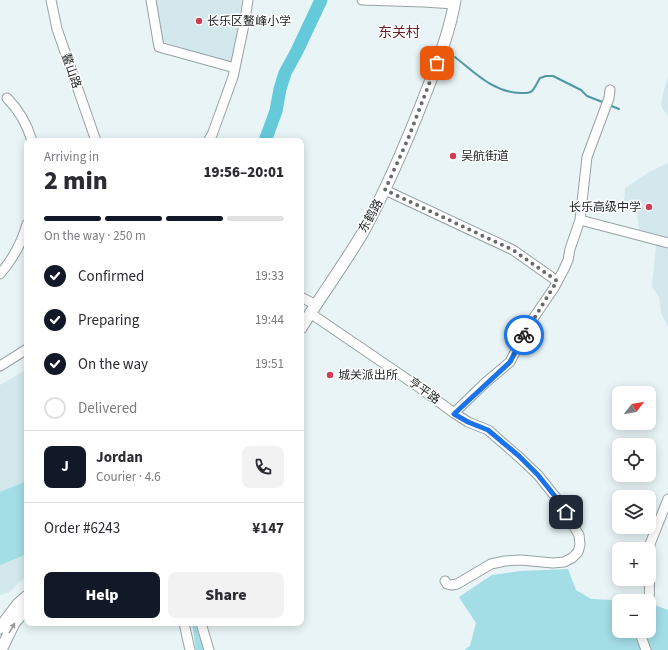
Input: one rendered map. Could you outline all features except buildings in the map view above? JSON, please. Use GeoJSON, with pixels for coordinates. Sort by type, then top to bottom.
{"type":"FeatureCollection","features":[{"type":"Feature","properties":{"kind":"main road","name":"东鹤路"},"geometry":{"type":"LineString","coordinates":[[304,323],[361,235],[385,190],[408,139],[433,73],[454,2]]}},
{"type":"Feature","properties":{"kind":"main road"},"geometry":{"type":"LineString","coordinates":[[0,628],[18,604],[24,599]]}},
{"type":"Feature","properties":{"kind":"main road"},"geometry":{"type":"LineString","coordinates":[[0,650],[14,623],[24,611]]}},
{"type":"Feature","properties":{"kind":"street","name":"鳌山路"},"geometry":{"type":"LineString","coordinates":[[51,0],[57,29],[95,138]]}},
{"type":"Feature","properties":{"kind":"street"},"geometry":{"type":"LineString","coordinates":[[151,0],[159,47],[235,68]]}},
{"type":"Feature","properties":{"kind":"street"},"geometry":{"type":"LineString","coordinates":[[209,138],[235,68],[248,0]]}},
{"type":"Feature","properties":{"kind":"street"},"geometry":{"type":"LineString","coordinates":[[362,0],[454,2]]}},
{"type":"Feature","properties":{"kind":"street"},"geometry":{"type":"LineString","coordinates":[[454,414],[479,388],[510,362],[530,323],[557,281],[568,260],[570,249],[580,220],[587,157],[610,94]]}},
{"type":"Feature","properties":{"kind":"street"},"geometry":{"type":"LineString","coordinates":[[7,98],[17,108],[31,138]]}},
{"type":"Feature","properties":{"kind":"street"},"geometry":{"type":"LineString","coordinates":[[385,190],[513,250],[557,281]]}},
{"type":"Feature","properties":{"kind":"street"},"geometry":{"type":"LineString","coordinates":[[580,220],[668,243]]}},
{"type":"Feature","properties":{"kind":"street"},"geometry":{"type":"LineString","coordinates":[[0,274],[9,265],[24,235]]}},
{"type":"Feature","properties":{"kind":"street","name":"亨平路"},"geometry":{"type":"LineString","coordinates":[[304,299],[313,309],[454,414],[468,422],[488,430],[519,456],[538,475],[558,500],[574,524],[579,535],[580,545],[578,552],[572,558],[564,562],[553,563],[521,560],[505,561],[491,564],[457,584],[451,585],[444,581]]}},
{"type":"Feature","properties":{"kind":"street"},"geometry":{"type":"LineString","coordinates":[[0,366],[24,351]]}},
{"type":"Feature","properties":{"kind":"street"},"geometry":{"type":"LineString","coordinates":[[649,594],[650,544],[668,499]]}},
{"type":"Feature","properties":{"kind":"street"},"geometry":{"type":"LineString","coordinates":[[185,626],[190,650]]}},
{"type":"Feature","properties":{"kind":"street"},"geometry":{"type":"LineString","coordinates":[[202,626],[210,650]]}},
{"type":"Feature","properties":{"kind":"street"},"geometry":{"type":"LineString","coordinates":[[642,638],[646,650]]}},
{"type":"Feature","properties":{"kind":"shaded area","name":"长乐区鳌峰小学"},"geometry":{"type":"Polygon","coordinates":[[[156,0],[242,0],[232,64],[162,41],[156,0]]]}},
{"type":"Feature","properties":{"kind":"shaded area"},"geometry":{"type":"Polygon","coordinates":[[[668,76],[668,116],[661,106],[668,76]]]}},
{"type":"Feature","properties":{"kind":"shaded area","name":"长乐高级中学"},"geometry":{"type":"Polygon","coordinates":[[[668,163],[668,237],[651,234],[639,229],[637,214],[624,200],[625,188],[649,172],[668,163]]]}},
{"type":"Feature","properties":{"kind":"shaded area"},"geometry":{"type":"Polygon","coordinates":[[[656,245],[668,249],[668,327],[661,313],[659,297],[652,287],[656,245]]]}},
{"type":"Feature","properties":{"kind":"shaded area"},"geometry":{"type":"Polygon","coordinates":[[[24,371],[24,578],[10,592],[0,595],[0,385],[24,371]]]}},
{"type":"Feature","properties":{"kind":"shaded area"},"geometry":{"type":"Polygon","coordinates":[[[24,482],[24,555],[0,565],[0,492],[24,482]]]}},
{"type":"Feature","properties":{"kind":"shaded area"},"geometry":{"type":"Polygon","coordinates":[[[568,569],[576,590],[591,599],[612,600],[612,638],[656,638],[656,606],[668,610],[668,650],[464,650],[470,646],[476,623],[459,597],[492,575],[520,571],[568,569]]]}},
{"type":"Feature","properties":{"kind":"shaded area"},"geometry":{"type":"Polygon","coordinates":[[[192,626],[196,626],[204,650],[196,650],[192,626]]]}},
{"type":"Feature","properties":{"kind":"waterway"},"geometry":{"type":"LineString","coordinates":[[266,138],[276,111],[285,73],[321,0]]}},
{"type":"Feature","properties":{"kind":"waterway"},"geometry":{"type":"LineString","coordinates":[[455,57],[485,81],[510,92],[529,93],[533,90],[540,78],[553,76],[581,90],[587,96],[605,103]]}},
{"type":"Feature","properties":{"kind":"waterway"},"geometry":{"type":"LineString","coordinates":[[609,105],[619,109]]}},
{"type":"Feature","properties":{"kind":"way so far"},"geometry":{"type":"LineString","coordinates":[[437,63],[400,159],[385,190],[513,250],[557,281],[524,335]]}},
{"type":"Feature","properties":{"kind":"place","name":"长乐区鳌峰小学"},"geometry":{"type":"Point","coordinates":[199,21]}},
{"type":"Feature","properties":{"kind":"place","name":"吴航街道"},"geometry":{"type":"Point","coordinates":[453,156]}},
{"type":"Feature","properties":{"kind":"place","name":"长乐高级中学"},"geometry":{"type":"Point","coordinates":[649,207]}},
{"type":"Feature","properties":{"kind":"place","name":"城关派出所"},"geometry":{"type":"Point","coordinates":[330,375]}},
{"type":"Feature","properties":{"kind":"district","name":"东关村"},"geometry":{"type":"Point","coordinates":[399,33]}},
{"type":"Feature","properties":{"kind":"route"},"geometry":{"type":"LineString","coordinates":[[524,335],[510,362],[485,383],[454,414],[468,422],[488,430],[519,456],[538,475],[566,512]]}}]}
